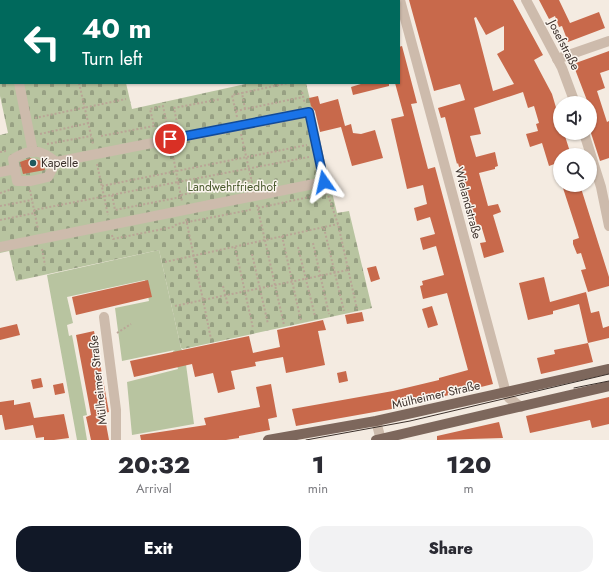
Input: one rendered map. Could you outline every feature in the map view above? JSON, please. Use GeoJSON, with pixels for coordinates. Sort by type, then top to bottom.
{"type":"FeatureCollection","features":[{"type":"Feature","properties":{"kind":"main road","name":"Mülheimer Straße"},"geometry":{"type":"LineString","coordinates":[[268,440],[376,421],[609,369]]}},
{"type":"Feature","properties":{"kind":"main road"},"geometry":{"type":"LineString","coordinates":[[379,440],[609,386]]}},
{"type":"Feature","properties":{"kind":"street","name":"Wielandstraße"},"geometry":{"type":"LineString","coordinates":[[400,0],[506,393]]}},
{"type":"Feature","properties":{"kind":"street","name":"Josefstraße"},"geometry":{"type":"LineString","coordinates":[[526,0],[557,59],[572,96]]}},
{"type":"Feature","properties":{"kind":"street"},"geometry":{"type":"LineString","coordinates":[[557,59],[609,40]]}},
{"type":"Feature","properties":{"kind":"street"},"geometry":{"type":"LineString","coordinates":[[19,84],[33,152]]}},
{"type":"Feature","properties":{"kind":"street"},"geometry":{"type":"LineString","coordinates":[[0,247],[324,182],[309,112],[56,162],[43,152],[21,154],[13,160],[17,181],[31,181],[48,177],[56,162]]}},
{"type":"Feature","properties":{"kind":"street"},"geometry":{"type":"LineString","coordinates":[[586,140],[601,187],[609,226]]}},
{"type":"Feature","properties":{"kind":"street"},"geometry":{"type":"LineString","coordinates":[[0,172],[15,169]]}},
{"type":"Feature","properties":{"kind":"street","name":"Mülheimer Straße"},"geometry":{"type":"LineString","coordinates":[[104,317],[116,410],[116,440]]}},
{"type":"Feature","properties":{"kind":"street"},"geometry":{"type":"LineString","coordinates":[[506,393],[509,398],[521,407]]}},
{"type":"Feature","properties":{"kind":"street"},"geometry":{"type":"LineString","coordinates":[[376,421],[379,440]]}},
{"type":"Feature","properties":{"kind":"path"},"geometry":{"type":"LineString","coordinates":[[245,109],[242,93],[283,84]]}},
{"type":"Feature","properties":{"kind":"path"},"geometry":{"type":"LineString","coordinates":[[236,111],[303,97]]}},
{"type":"Feature","properties":{"kind":"path"},"geometry":{"type":"LineString","coordinates":[[26,120],[126,99]]}},
{"type":"Feature","properties":{"kind":"path"},"geometry":{"type":"LineString","coordinates":[[180,137],[174,108],[221,99]]}},
{"type":"Feature","properties":{"kind":"path"},"geometry":{"type":"LineString","coordinates":[[29,136],[89,124]]}},
{"type":"Feature","properties":{"kind":"path"},"geometry":{"type":"LineString","coordinates":[[102,186],[316,143]]}},
{"type":"Feature","properties":{"kind":"path"},"geometry":{"type":"LineString","coordinates":[[17,181],[29,187],[34,210],[318,155]]}},
{"type":"Feature","properties":{"kind":"path"},"geometry":{"type":"LineString","coordinates":[[112,195],[115,210],[252,180]]}},
{"type":"Feature","properties":{"kind":"path"},"geometry":{"type":"LineString","coordinates":[[178,182],[211,339]]}},
{"type":"Feature","properties":{"kind":"path"},"geometry":{"type":"LineString","coordinates":[[324,182],[338,224],[357,309]]}},
{"type":"Feature","properties":{"kind":"path"},"geometry":{"type":"LineString","coordinates":[[258,208],[328,193]]}},
{"type":"Feature","properties":{"kind":"path"},"geometry":{"type":"LineString","coordinates":[[0,206],[32,200]]}},
{"type":"Feature","properties":{"kind":"path"},"geometry":{"type":"LineString","coordinates":[[0,220],[35,213]]}},
{"type":"Feature","properties":{"kind":"path"},"geometry":{"type":"LineString","coordinates":[[113,239],[172,227],[186,222]]}},
{"type":"Feature","properties":{"kind":"path"},"geometry":{"type":"LineString","coordinates":[[165,262],[338,224]]}},
{"type":"Feature","properties":{"kind":"path"},"geometry":{"type":"LineString","coordinates":[[324,228],[344,311]]}},
{"type":"Feature","properties":{"kind":"path"},"geometry":{"type":"LineString","coordinates":[[282,236],[301,321]]}},
{"type":"Feature","properties":{"kind":"path"},"geometry":{"type":"LineString","coordinates":[[313,243],[330,314]]}},
{"type":"Feature","properties":{"kind":"path"},"geometry":{"type":"LineString","coordinates":[[235,247],[253,328]]}},
{"type":"Feature","properties":{"kind":"path"},"geometry":{"type":"LineString","coordinates":[[298,247],[315,316]]}},
{"type":"Feature","properties":{"kind":"path"},"geometry":{"type":"LineString","coordinates":[[252,254],[268,324]]}},
{"type":"Feature","properties":{"kind":"path"},"geometry":{"type":"LineString","coordinates":[[175,306],[348,270]]}},
{"type":"Feature","properties":{"kind":"path"},"geometry":{"type":"LineString","coordinates":[[223,286],[228,305]]}},
{"type":"Feature","properties":{"kind":"path"},"geometry":{"type":"LineString","coordinates":[[107,340],[131,324]]}},
{"type":"Feature","properties":{"kind":"green space","name":"Landwehrfriedhof"},"geometry":{"type":"Polygon","coordinates":[[[0,84],[126,84],[132,109],[245,84],[306,84],[337,213],[349,211],[372,308],[183,349],[181,348],[159,250],[16,281],[9,251],[0,253],[0,135],[8,133],[0,96],[0,84]]]}},
{"type":"Feature","properties":{"kind":"green space"},"geometry":{"type":"Polygon","coordinates":[[[159,250],[181,348],[185,357],[194,424],[132,435],[127,382],[178,369],[173,351],[175,350],[122,361],[115,308],[149,301],[145,280],[67,297],[73,323],[67,325],[69,336],[72,335],[87,415],[83,416],[87,440],[77,440],[47,275],[159,250]]]}},
{"type":"Feature","properties":{"kind":"building"},"geometry":{"type":"Polygon","coordinates":[[[409,0],[513,0],[543,55],[534,60],[553,97],[553,140],[566,140],[569,148],[553,148],[553,165],[549,166],[542,143],[530,147],[526,134],[538,131],[536,124],[539,123],[534,106],[528,108],[523,92],[474,108],[481,134],[470,136],[476,157],[495,152],[498,166],[495,167],[495,169],[479,173],[488,206],[498,204],[501,212],[493,215],[504,252],[484,258],[480,243],[486,242],[481,225],[475,227],[445,117],[441,118],[438,108],[465,100],[460,84],[434,91],[409,0]],[[476,17],[474,18],[493,91],[514,84],[497,54],[504,50],[504,26],[486,35],[476,17]]]}},
{"type":"Feature","properties":{"kind":"building"},"geometry":{"type":"Polygon","coordinates":[[[539,0],[559,0],[570,23],[599,12],[605,28],[568,42],[562,26],[559,27],[555,16],[549,19],[539,0]]]}},
{"type":"Feature","properties":{"kind":"building"},"geometry":{"type":"Polygon","coordinates":[[[402,46],[417,103],[411,104],[428,169],[435,167],[493,384],[397,408],[296,426],[292,409],[393,391],[439,380],[439,378],[468,370],[447,293],[423,299],[420,286],[423,285],[422,281],[444,275],[436,246],[423,250],[420,238],[435,234],[430,217],[417,221],[414,208],[427,204],[423,185],[407,189],[391,119],[404,116],[395,84],[400,84],[400,47],[402,46]]]}},
{"type":"Feature","properties":{"kind":"building"},"geometry":{"type":"Polygon","coordinates":[[[609,51],[609,70],[600,73],[605,88],[597,91],[607,122],[609,121],[609,158],[600,161],[593,140],[597,140],[597,96],[585,96],[573,64],[609,51]]]}},
{"type":"Feature","properties":{"kind":"building"},"geometry":{"type":"Polygon","coordinates":[[[361,84],[389,84],[389,86],[353,95],[351,87],[361,84]]]}},
{"type":"Feature","properties":{"kind":"building"},"geometry":{"type":"Polygon","coordinates":[[[318,96],[320,104],[338,99],[345,126],[351,124],[353,133],[361,134],[375,130],[383,158],[352,166],[341,127],[320,132],[315,111],[311,106],[309,98],[318,96]]]}},
{"type":"Feature","properties":{"kind":"building","name":"Kapelle"},"geometry":{"type":"Polygon","coordinates":[[[31,158],[42,161],[45,170],[23,174],[20,162],[31,158]]]}},
{"type":"Feature","properties":{"kind":"building"},"geometry":{"type":"Polygon","coordinates":[[[564,192],[582,192],[609,277],[609,286],[588,292],[581,270],[586,269],[581,253],[577,254],[573,244],[573,240],[579,238],[564,192]]]}},
{"type":"Feature","properties":{"kind":"building"},"geometry":{"type":"Polygon","coordinates":[[[376,266],[380,279],[371,282],[367,268],[376,266]]]}},
{"type":"Feature","properties":{"kind":"building"},"geometry":{"type":"Polygon","coordinates":[[[544,277],[550,302],[586,292],[591,313],[599,311],[603,328],[609,326],[609,338],[588,343],[579,304],[553,311],[553,314],[528,320],[519,283],[544,277]]]}},
{"type":"Feature","properties":{"kind":"building"},"geometry":{"type":"Polygon","coordinates":[[[148,280],[152,297],[76,315],[72,297],[148,280]]]}},
{"type":"Feature","properties":{"kind":"building"},"geometry":{"type":"Polygon","coordinates":[[[432,306],[438,325],[428,328],[422,309],[432,306]]]}},
{"type":"Feature","properties":{"kind":"building"},"geometry":{"type":"Polygon","coordinates":[[[362,312],[364,321],[347,324],[345,315],[362,312]]]}},
{"type":"Feature","properties":{"kind":"building"},"geometry":{"type":"Polygon","coordinates":[[[323,320],[326,330],[318,331],[325,365],[286,373],[283,357],[255,362],[256,366],[231,371],[235,389],[218,393],[213,373],[195,377],[192,364],[134,377],[130,361],[249,336],[253,353],[280,347],[277,330],[323,320]]]}},
{"type":"Feature","properties":{"kind":"building"},"geometry":{"type":"Polygon","coordinates":[[[17,324],[20,335],[0,340],[0,328],[17,324]]]}},
{"type":"Feature","properties":{"kind":"building"},"geometry":{"type":"Polygon","coordinates":[[[94,331],[109,412],[104,413],[109,440],[91,440],[86,417],[91,415],[76,335],[94,331]]]}},
{"type":"Feature","properties":{"kind":"building"},"geometry":{"type":"Polygon","coordinates":[[[588,343],[593,362],[541,374],[537,358],[555,354],[554,350],[588,343]]]}},
{"type":"Feature","properties":{"kind":"building"},"geometry":{"type":"Polygon","coordinates":[[[346,371],[348,381],[339,383],[337,373],[346,371]]]}},
{"type":"Feature","properties":{"kind":"building"},"geometry":{"type":"Polygon","coordinates":[[[41,378],[43,387],[33,389],[31,380],[41,378]]]}},
{"type":"Feature","properties":{"kind":"building"},"geometry":{"type":"Polygon","coordinates":[[[63,383],[65,393],[55,395],[53,385],[63,383]]]}},
{"type":"Feature","properties":{"kind":"building"},"geometry":{"type":"Polygon","coordinates":[[[271,384],[277,417],[268,419],[270,430],[226,440],[141,440],[140,435],[206,425],[204,418],[260,407],[256,387],[271,384]]]}},
{"type":"Feature","properties":{"kind":"building"},"geometry":{"type":"Polygon","coordinates":[[[609,397],[609,424],[592,428],[590,420],[530,433],[526,416],[609,397]]]}},
{"type":"Feature","properties":{"kind":"building"},"geometry":{"type":"Polygon","coordinates":[[[14,400],[14,405],[30,402],[34,418],[64,414],[69,438],[44,440],[44,437],[36,438],[33,425],[5,430],[2,415],[0,415],[0,402],[14,400]]]}},
{"type":"Feature","properties":{"kind":"building"},"geometry":{"type":"Polygon","coordinates":[[[499,422],[503,438],[437,440],[437,436],[499,422]]]}},
{"type":"Feature","properties":{"kind":"tram line"},"geometry":{"type":"LineString","coordinates":[[306,440],[410,421],[609,374]]}},
{"type":"Feature","properties":{"kind":"tram line"},"geometry":{"type":"LineString","coordinates":[[574,388],[609,381]]}},
{"type":"Feature","properties":{"kind":"place","name":"Kapelle"},"geometry":{"type":"Point","coordinates":[33,163]}},
{"type":"Feature","properties":{"kind":"route"},"geometry":{"type":"LineString","coordinates":[[170,139],[309,112],[324,182]]}}]}
